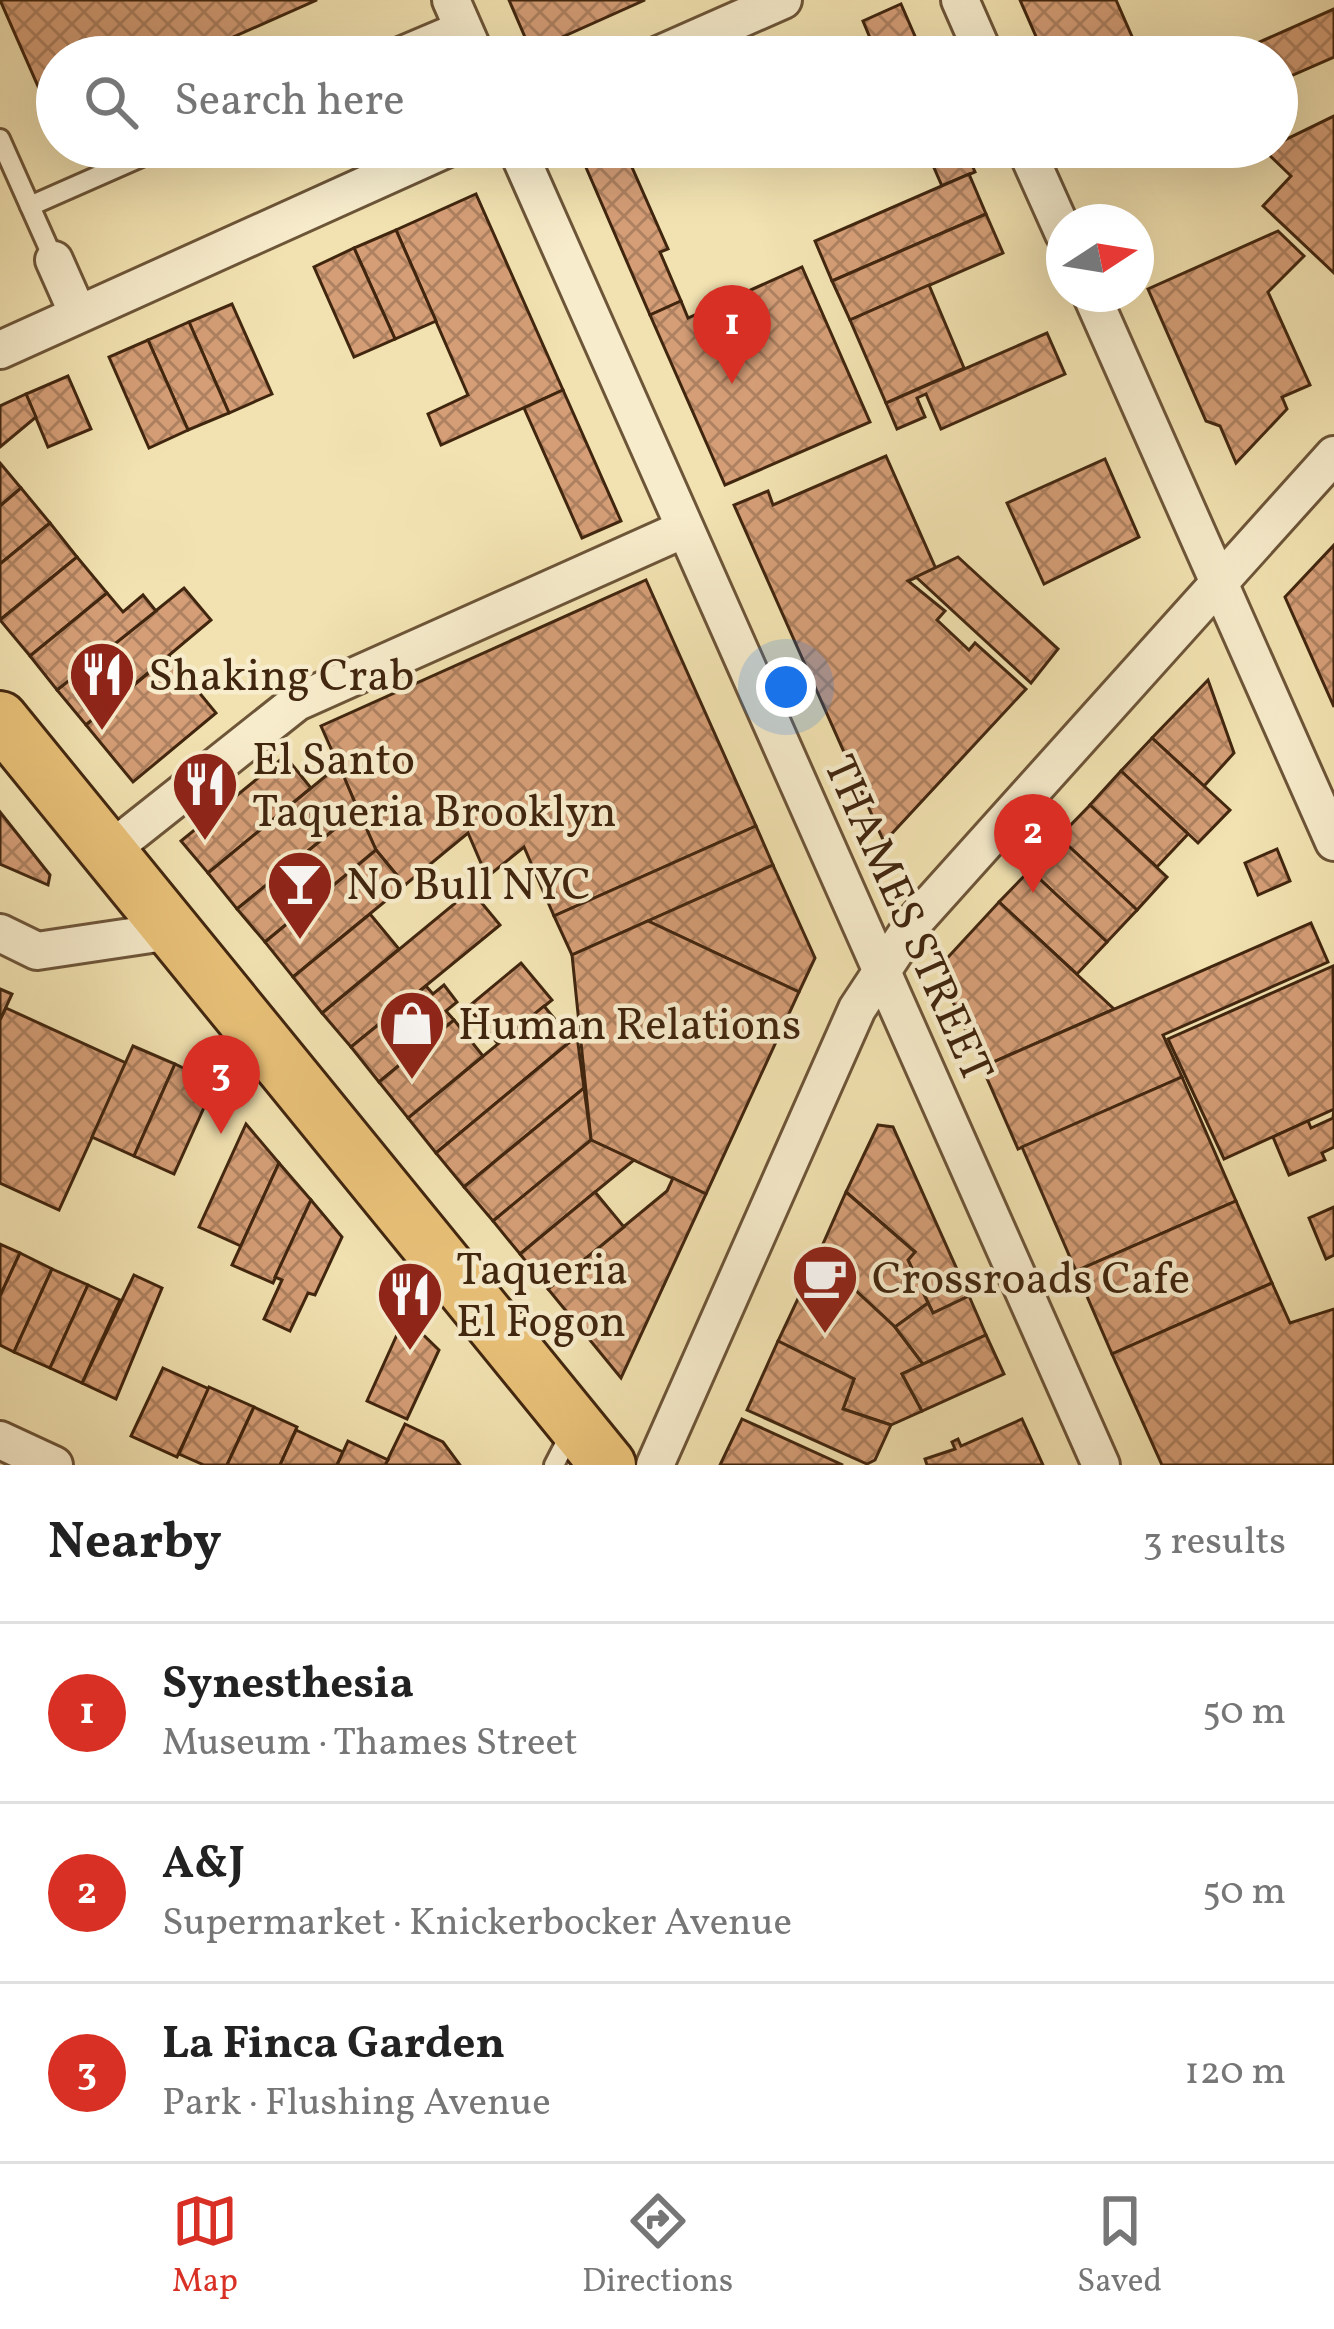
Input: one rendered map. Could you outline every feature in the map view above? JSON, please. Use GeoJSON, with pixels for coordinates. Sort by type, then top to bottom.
{"type":"FeatureCollection","features":[{"type":"Feature","properties":{"kind":"main road"},"geometry":{"type":"LineString","coordinates":[[0,718],[579,1451]]}},
{"type":"Feature","properties":{"kind":"street"},"geometry":{"type":"LineString","coordinates":[[702,36],[783,0]]}},
{"type":"Feature","properties":{"kind":"street"},"geometry":{"type":"LineString","coordinates":[[960,0],[976,36]]}},
{"type":"Feature","properties":{"kind":"street"},"geometry":{"type":"LineString","coordinates":[[0,350],[404,168]]}},
{"type":"Feature","properties":{"kind":"street","name":"THAMES STREET"},"geometry":{"type":"LineString","coordinates":[[525,168],[1101,1465]]}},
{"type":"Feature","properties":{"kind":"street"},"geometry":{"type":"LineString","coordinates":[[1034,168],[1051,204]]}},
{"type":"Feature","properties":{"kind":"street"},"geometry":{"type":"LineString","coordinates":[[54,260],[78,314]]}},
{"type":"Feature","properties":{"kind":"street"},"geometry":{"type":"LineString","coordinates":[[1098,312],[1334,842]]}},
{"type":"Feature","properties":{"kind":"street"},"geometry":{"type":"LineString","coordinates":[[655,1465],[857,1009],[880,970],[915,921],[1217,579],[1334,454]]}},
{"type":"Feature","properties":{"kind":"street"},"geometry":{"type":"LineString","coordinates":[[108,852],[297,702],[684,529]]}},
{"type":"Feature","properties":{"kind":"street"},"geometry":{"type":"LineString","coordinates":[[0,933],[37,951],[171,931]]}},
{"type":"Feature","properties":{"kind":"street"},"geometry":{"type":"LineString","coordinates":[[0,1440],[54,1465]]}},
{"type":"Feature","properties":{"kind":"lane"},"geometry":{"type":"LineString","coordinates":[[411,36],[456,10]]}},
{"type":"Feature","properties":{"kind":"lane"},"geometry":{"type":"LineString","coordinates":[[0,139],[54,260]]}},
{"type":"Feature","properties":{"kind":"lane"},"geometry":{"type":"LineString","coordinates":[[30,206],[116,168]]}},
{"type":"Feature","properties":{"kind":"building"},"geometry":{"type":"Polygon","coordinates":[[[0,0],[317,0],[236,36],[36,36],[36,82],[0,0]]]}},
{"type":"Feature","properties":{"kind":"building"},"geometry":{"type":"Polygon","coordinates":[[[509,0],[645,0],[565,36],[525,36],[509,0]]]}},
{"type":"Feature","properties":{"kind":"building"},"geometry":{"type":"Polygon","coordinates":[[[1020,0],[1116,0],[1132,36],[1036,36],[1020,0]]]}},
{"type":"Feature","properties":{"kind":"building"},"geometry":{"type":"Polygon","coordinates":[[[901,4],[915,36],[869,36],[863,21],[901,4]]]}},
{"type":"Feature","properties":{"kind":"building"},"geometry":{"type":"Polygon","coordinates":[[[1334,9],[1334,57],[1298,73],[1298,36],[1273,36],[1334,9]]]}},
{"type":"Feature","properties":{"kind":"building"},"geometry":{"type":"Polygon","coordinates":[[[1334,116],[1334,273],[1263,206],[1291,176],[1283,168],[1298,168],[1298,133],[1334,116]]]}},
{"type":"Feature","properties":{"kind":"building"},"geometry":{"type":"Polygon","coordinates":[[[586,168],[632,168],[668,249],[660,252],[681,301],[650,315],[586,168]]]}},
{"type":"Feature","properties":{"kind":"building"},"geometry":{"type":"Polygon","coordinates":[[[934,168],[973,168],[975,172],[942,186],[934,168]]]}},
{"type":"Feature","properties":{"kind":"building"},"geometry":{"type":"Polygon","coordinates":[[[969,174],[986,214],[832,281],[815,241],[969,174]]]}},
{"type":"Feature","properties":{"kind":"building"},"geometry":{"type":"Polygon","coordinates":[[[476,194],[563,390],[441,445],[428,414],[468,395],[396,230],[476,194]]]}},
{"type":"Feature","properties":{"kind":"building"},"geometry":{"type":"Polygon","coordinates":[[[986,214],[1003,253],[850,320],[832,281],[986,214]]]}},
{"type":"Feature","properties":{"kind":"building"},"geometry":{"type":"Polygon","coordinates":[[[396,230],[436,321],[395,339],[354,248],[396,230]]]}},
{"type":"Feature","properties":{"kind":"building"},"geometry":{"type":"Polygon","coordinates":[[[1278,231],[1304,256],[1268,292],[1310,385],[1282,397],[1287,409],[1236,463],[1220,426],[1206,421],[1154,303],[1154,286],[1278,231]]]}},
{"type":"Feature","properties":{"kind":"building"},"geometry":{"type":"Polygon","coordinates":[[[354,248],[395,339],[354,357],[314,267],[354,248]]]}},
{"type":"Feature","properties":{"kind":"building"},"geometry":{"type":"Polygon","coordinates":[[[802,267],[870,422],[725,485],[650,315],[681,301],[688,318],[802,267]]]}},
{"type":"Feature","properties":{"kind":"building"},"geometry":{"type":"Polygon","coordinates":[[[929,285],[964,368],[886,403],[850,320],[929,285]]]}},
{"type":"Feature","properties":{"kind":"building"},"geometry":{"type":"Polygon","coordinates":[[[232,304],[272,394],[229,413],[189,322],[232,304]]]}},
{"type":"Feature","properties":{"kind":"building"},"geometry":{"type":"Polygon","coordinates":[[[189,322],[229,413],[188,430],[148,340],[189,322]]]}},
{"type":"Feature","properties":{"kind":"building"},"geometry":{"type":"Polygon","coordinates":[[[1047,333],[1065,374],[941,429],[926,394],[917,398],[925,417],[897,429],[886,403],[1047,333]]]}},
{"type":"Feature","properties":{"kind":"building"},"geometry":{"type":"Polygon","coordinates":[[[148,340],[188,430],[149,448],[109,357],[148,340]]]}},
{"type":"Feature","properties":{"kind":"building"},"geometry":{"type":"Polygon","coordinates":[[[68,376],[91,429],[48,447],[26,394],[68,376]]]}},
{"type":"Feature","properties":{"kind":"building"},"geometry":{"type":"Polygon","coordinates":[[[563,390],[621,521],[582,538],[524,408],[563,390]]]}},
{"type":"Feature","properties":{"kind":"building"},"geometry":{"type":"Polygon","coordinates":[[[26,394],[36,417],[0,447],[0,406],[26,394]]]}},
{"type":"Feature","properties":{"kind":"building"},"geometry":{"type":"Polygon","coordinates":[[[886,456],[936,569],[908,581],[945,611],[937,620],[969,650],[975,643],[1026,689],[884,842],[734,505],[768,491],[773,505],[886,456]]]}},
{"type":"Feature","properties":{"kind":"building"},"geometry":{"type":"Polygon","coordinates":[[[1105,459],[1139,537],[1044,584],[1007,503],[1105,459]]]}},
{"type":"Feature","properties":{"kind":"building"},"geometry":{"type":"Polygon","coordinates":[[[0,463],[21,488],[0,506],[0,463]]]}},
{"type":"Feature","properties":{"kind":"building"},"geometry":{"type":"Polygon","coordinates":[[[21,488],[50,523],[0,564],[0,506],[21,488]]]}},
{"type":"Feature","properties":{"kind":"building"},"geometry":{"type":"Polygon","coordinates":[[[50,523],[77,557],[0,620],[0,564],[50,523]]]}},
{"type":"Feature","properties":{"kind":"building"},"geometry":{"type":"Polygon","coordinates":[[[1334,545],[1334,707],[1285,597],[1334,545]]]}},
{"type":"Feature","properties":{"kind":"building"},"geometry":{"type":"Polygon","coordinates":[[[77,557],[107,593],[30,656],[0,620],[77,557]]]}},
{"type":"Feature","properties":{"kind":"building"},"geometry":{"type":"Polygon","coordinates":[[[958,557],[1058,649],[1031,683],[916,577],[958,557]]]}},
{"type":"Feature","properties":{"kind":"building"},"geometry":{"type":"Polygon","coordinates":[[[646,580],[756,826],[554,916],[524,847],[487,877],[468,833],[405,885],[376,850],[321,726],[646,580]]]}},
{"type":"Feature","properties":{"kind":"building"},"geometry":{"type":"Polygon","coordinates":[[[184,588],[211,620],[86,725],[57,690],[184,588]]]}},
{"type":"Feature","properties":{"kind":"building"},"geometry":{"type":"Polygon","coordinates":[[[107,593],[123,612],[143,595],[156,611],[57,690],[30,656],[107,593]]]}},
{"type":"Feature","properties":{"kind":"building"},"geometry":{"type":"Polygon","coordinates":[[[169,656],[216,713],[133,782],[86,725],[169,656]]]}},
{"type":"Feature","properties":{"kind":"building"},"geometry":{"type":"Polygon","coordinates":[[[1208,680],[1234,753],[1204,786],[1152,738],[1208,680]]]}},
{"type":"Feature","properties":{"kind":"building"},"geometry":{"type":"Polygon","coordinates":[[[1152,738],[1230,810],[1198,843],[1121,771],[1152,738]]]}},
{"type":"Feature","properties":{"kind":"building"},"geometry":{"type":"Polygon","coordinates":[[[285,756],[311,788],[208,873],[181,841],[285,756]]]}},
{"type":"Feature","properties":{"kind":"building"},"geometry":{"type":"Polygon","coordinates":[[[339,765],[358,810],[237,909],[208,873],[339,765]]]}},
{"type":"Feature","properties":{"kind":"building"},"geometry":{"type":"Polygon","coordinates":[[[1121,771],[1188,834],[1157,867],[1090,805],[1121,771]]]}},
{"type":"Feature","properties":{"kind":"building"},"geometry":{"type":"Polygon","coordinates":[[[1090,805],[1167,877],[1137,910],[1059,837],[1090,805]]]}},
{"type":"Feature","properties":{"kind":"building"},"geometry":{"type":"Polygon","coordinates":[[[358,810],[376,850],[265,942],[237,909],[358,810]]]}},
{"type":"Feature","properties":{"kind":"building"},"geometry":{"type":"Polygon","coordinates":[[[0,812],[50,875],[48,885],[0,864],[0,812]]]}},
{"type":"Feature","properties":{"kind":"building"},"geometry":{"type":"Polygon","coordinates":[[[756,826],[773,865],[572,955],[554,916],[756,826]]]}},
{"type":"Feature","properties":{"kind":"building"},"geometry":{"type":"Polygon","coordinates":[[[1059,837],[1137,910],[1107,942],[1030,870],[1059,837]]]}},
{"type":"Feature","properties":{"kind":"building"},"geometry":{"type":"Polygon","coordinates":[[[1277,849],[1290,881],[1258,895],[1245,863],[1277,849]]]}},
{"type":"Feature","properties":{"kind":"building"},"geometry":{"type":"Polygon","coordinates":[[[376,850],[405,885],[293,977],[265,942],[376,850]]]}},
{"type":"Feature","properties":{"kind":"building"},"geometry":{"type":"Polygon","coordinates":[[[773,865],[815,958],[799,992],[648,921],[773,865]]]}},
{"type":"Feature","properties":{"kind":"building"},"geometry":{"type":"Polygon","coordinates":[[[1030,870],[1107,942],[1077,974],[999,902],[1030,870]]]}},
{"type":"Feature","properties":{"kind":"building"},"geometry":{"type":"Polygon","coordinates":[[[471,890],[500,925],[351,1047],[322,1013],[471,890]]]}},
{"type":"Feature","properties":{"kind":"building"},"geometry":{"type":"Polygon","coordinates":[[[999,902],[1114,1009],[982,1067],[938,968],[999,902]]]}},
{"type":"Feature","properties":{"kind":"building"},"geometry":{"type":"Polygon","coordinates":[[[370,914],[399,949],[322,1013],[293,977],[370,914]]]}},
{"type":"Feature","properties":{"kind":"building"},"geometry":{"type":"Polygon","coordinates":[[[648,921],[799,992],[706,1194],[591,1140],[572,955],[648,921]]]}},
{"type":"Feature","properties":{"kind":"building"},"geometry":{"type":"Polygon","coordinates":[[[1311,923],[1328,962],[1163,1035],[1182,1077],[1018,1149],[982,1067],[1311,923]]]}},
{"type":"Feature","properties":{"kind":"building"},"geometry":{"type":"Polygon","coordinates":[[[521,963],[552,1000],[498,1044],[468,1007],[521,963]]]}},
{"type":"Feature","properties":{"kind":"building"},"geometry":{"type":"Polygon","coordinates":[[[1333,966],[1334,1109],[1224,1159],[1168,1039],[1333,966]]]}},
{"type":"Feature","properties":{"kind":"building"},"geometry":{"type":"Polygon","coordinates":[[[444,985],[457,1002],[446,1011],[454,1020],[379,1082],[351,1047],[426,986],[433,994],[444,985]]]}},
{"type":"Feature","properties":{"kind":"building"},"geometry":{"type":"Polygon","coordinates":[[[0,989],[12,994],[0,1020],[0,989]]]}},
{"type":"Feature","properties":{"kind":"building"},"geometry":{"type":"Polygon","coordinates":[[[544,1006],[572,1040],[436,1153],[408,1118],[544,1006]]]}},
{"type":"Feature","properties":{"kind":"building"},"geometry":{"type":"Polygon","coordinates":[[[6,1008],[126,1063],[59,1210],[0,1183],[0,1020],[6,1008]]]}},
{"type":"Feature","properties":{"kind":"building"},"geometry":{"type":"Polygon","coordinates":[[[454,1020],[483,1056],[408,1118],[379,1082],[454,1020]]]}},
{"type":"Feature","properties":{"kind":"building"},"geometry":{"type":"Polygon","coordinates":[[[577,1036],[584,1088],[464,1187],[436,1153],[577,1036]]]}},
{"type":"Feature","properties":{"kind":"building"},"geometry":{"type":"Polygon","coordinates":[[[133,1046],[175,1064],[134,1156],[92,1137],[133,1046]]]}},
{"type":"Feature","properties":{"kind":"building"},"geometry":{"type":"Polygon","coordinates":[[[175,1064],[215,1083],[174,1174],[134,1156],[175,1064]]]}},
{"type":"Feature","properties":{"kind":"building"},"geometry":{"type":"Polygon","coordinates":[[[1182,1077],[1236,1201],[1076,1271],[1022,1147],[1182,1077]]]}},
{"type":"Feature","properties":{"kind":"building"},"geometry":{"type":"Polygon","coordinates":[[[584,1088],[591,1140],[493,1221],[464,1187],[584,1088]]]}},
{"type":"Feature","properties":{"kind":"building"},"geometry":{"type":"Polygon","coordinates":[[[1334,1109],[1334,1147],[1322,1153],[1325,1160],[1289,1175],[1273,1137],[1308,1121],[1311,1128],[1333,1118],[1334,1109]]]}},
{"type":"Feature","properties":{"kind":"building"},"geometry":{"type":"Polygon","coordinates":[[[246,1124],[279,1163],[241,1246],[199,1227],[246,1124]]]}},
{"type":"Feature","properties":{"kind":"building"},"geometry":{"type":"Polygon","coordinates":[[[878,1125],[893,1127],[969,1296],[933,1313],[908,1260],[915,1252],[846,1192],[878,1125]]]}},
{"type":"Feature","properties":{"kind":"building"},"geometry":{"type":"Polygon","coordinates":[[[591,1140],[634,1160],[520,1254],[493,1221],[591,1140]]]}},
{"type":"Feature","properties":{"kind":"building"},"geometry":{"type":"Polygon","coordinates":[[[279,1163],[311,1200],[273,1283],[232,1265],[279,1163]]]}},
{"type":"Feature","properties":{"kind":"building"},"geometry":{"type":"Polygon","coordinates":[[[673,1178],[706,1194],[621,1378],[548,1289],[667,1191],[673,1178]]]}},
{"type":"Feature","properties":{"kind":"building"},"geometry":{"type":"Polygon","coordinates":[[[595,1192],[624,1227],[548,1289],[520,1254],[595,1192]]]}},
{"type":"Feature","properties":{"kind":"building"},"geometry":{"type":"Polygon","coordinates":[[[846,1192],[915,1252],[908,1260],[928,1303],[895,1327],[854,1289],[811,1271],[846,1192]]]}},
{"type":"Feature","properties":{"kind":"building"},"geometry":{"type":"Polygon","coordinates":[[[311,1200],[342,1237],[315,1295],[308,1293],[290,1331],[264,1319],[282,1280],[275,1277],[311,1200]]]}},
{"type":"Feature","properties":{"kind":"building"},"geometry":{"type":"Polygon","coordinates":[[[1236,1201],[1272,1283],[1112,1354],[1076,1271],[1236,1201]]]}},
{"type":"Feature","properties":{"kind":"building"},"geometry":{"type":"Polygon","coordinates":[[[1334,1207],[1334,1255],[1326,1259],[1309,1218],[1334,1207]]]}},
{"type":"Feature","properties":{"kind":"building"},"geometry":{"type":"Polygon","coordinates":[[[0,1244],[20,1253],[0,1296],[0,1244]]]}},
{"type":"Feature","properties":{"kind":"building"},"geometry":{"type":"Polygon","coordinates":[[[20,1253],[52,1269],[14,1352],[0,1345],[0,1296],[20,1253]]]}},
{"type":"Feature","properties":{"kind":"building"},"geometry":{"type":"Polygon","coordinates":[[[52,1269],[88,1285],[50,1368],[14,1352],[52,1269]]]}},
{"type":"Feature","properties":{"kind":"building"},"geometry":{"type":"Polygon","coordinates":[[[811,1271],[854,1289],[895,1327],[923,1364],[902,1374],[922,1411],[891,1425],[843,1409],[854,1379],[778,1341],[811,1271]]]}},
{"type":"Feature","properties":{"kind":"building"},"geometry":{"type":"Polygon","coordinates":[[[134,1275],[162,1288],[116,1399],[82,1383],[134,1275]]]}},
{"type":"Feature","properties":{"kind":"building"},"geometry":{"type":"Polygon","coordinates":[[[1272,1283],[1290,1323],[1334,1309],[1334,1465],[1162,1465],[1112,1354],[1272,1283]]]}},
{"type":"Feature","properties":{"kind":"building"},"geometry":{"type":"Polygon","coordinates":[[[88,1285],[120,1300],[82,1383],[50,1368],[88,1285]]]}},
{"type":"Feature","properties":{"kind":"building"},"geometry":{"type":"Polygon","coordinates":[[[969,1296],[986,1335],[923,1364],[895,1327],[928,1303],[933,1313],[969,1296]]]}},
{"type":"Feature","properties":{"kind":"building"},"geometry":{"type":"Polygon","coordinates":[[[405,1317],[439,1350],[407,1419],[367,1401],[405,1317]]]}},
{"type":"Feature","properties":{"kind":"building"},"geometry":{"type":"Polygon","coordinates":[[[986,1335],[1004,1374],[922,1411],[902,1374],[986,1335]]]}},
{"type":"Feature","properties":{"kind":"building"},"geometry":{"type":"Polygon","coordinates":[[[778,1341],[854,1379],[843,1409],[891,1425],[875,1460],[867,1464],[747,1410],[778,1341]]]}},
{"type":"Feature","properties":{"kind":"building"},"geometry":{"type":"Polygon","coordinates":[[[163,1368],[209,1389],[177,1457],[131,1436],[163,1368]]]}},
{"type":"Feature","properties":{"kind":"building"},"geometry":{"type":"Polygon","coordinates":[[[209,1387],[254,1407],[227,1465],[204,1465],[179,1454],[209,1387]]]}},
{"type":"Feature","properties":{"kind":"building"},"geometry":{"type":"Polygon","coordinates":[[[254,1407],[297,1427],[280,1465],[227,1465],[254,1407]]]}},
{"type":"Feature","properties":{"kind":"building"},"geometry":{"type":"Polygon","coordinates":[[[742,1419],[843,1465],[720,1465],[742,1419]]]}},
{"type":"Feature","properties":{"kind":"building"},"geometry":{"type":"Polygon","coordinates":[[[1022,1419],[1043,1465],[927,1465],[925,1459],[955,1449],[952,1442],[958,1439],[961,1446],[1022,1419]]]}},
{"type":"Feature","properties":{"kind":"building"},"geometry":{"type":"Polygon","coordinates":[[[405,1424],[443,1442],[460,1465],[385,1465],[405,1424]]]}},
{"type":"Feature","properties":{"kind":"building"},"geometry":{"type":"Polygon","coordinates":[[[296,1430],[343,1452],[337,1465],[280,1465],[296,1430]]]}},
{"type":"Feature","properties":{"kind":"building"},"geometry":{"type":"Polygon","coordinates":[[[348,1441],[388,1460],[385,1465],[337,1465],[348,1441]]]}},
{"type":"Feature","properties":{"kind":"place","name":"Synesthesia"},"geometry":{"type":"Point","coordinates":[732,384]}},
{"type":"Feature","properties":{"kind":"place","name":"Shaking Crab"},"geometry":{"type":"Point","coordinates":[102,733]}},
{"type":"Feature","properties":{"kind":"place","name":"El Santo Taqueria Brooklyn"},"geometry":{"type":"Point","coordinates":[205,843]}},
{"type":"Feature","properties":{"kind":"place","name":"A&J"},"geometry":{"type":"Point","coordinates":[1033,893]}},
{"type":"Feature","properties":{"kind":"place","name":"No Bull NYC"},"geometry":{"type":"Point","coordinates":[300,942]}},
{"type":"Feature","properties":{"kind":"place","name":"Human Relations"},"geometry":{"type":"Point","coordinates":[412,1082]}},
{"type":"Feature","properties":{"kind":"place","name":"La Finca Garden"},"geometry":{"type":"Point","coordinates":[221,1134]}},
{"type":"Feature","properties":{"kind":"place","name":"Crossroads Cafe"},"geometry":{"type":"Point","coordinates":[825,1336]}},
{"type":"Feature","properties":{"kind":"place","name":"Taqueria El Fogon"},"geometry":{"type":"Point","coordinates":[410,1353]}}]}
